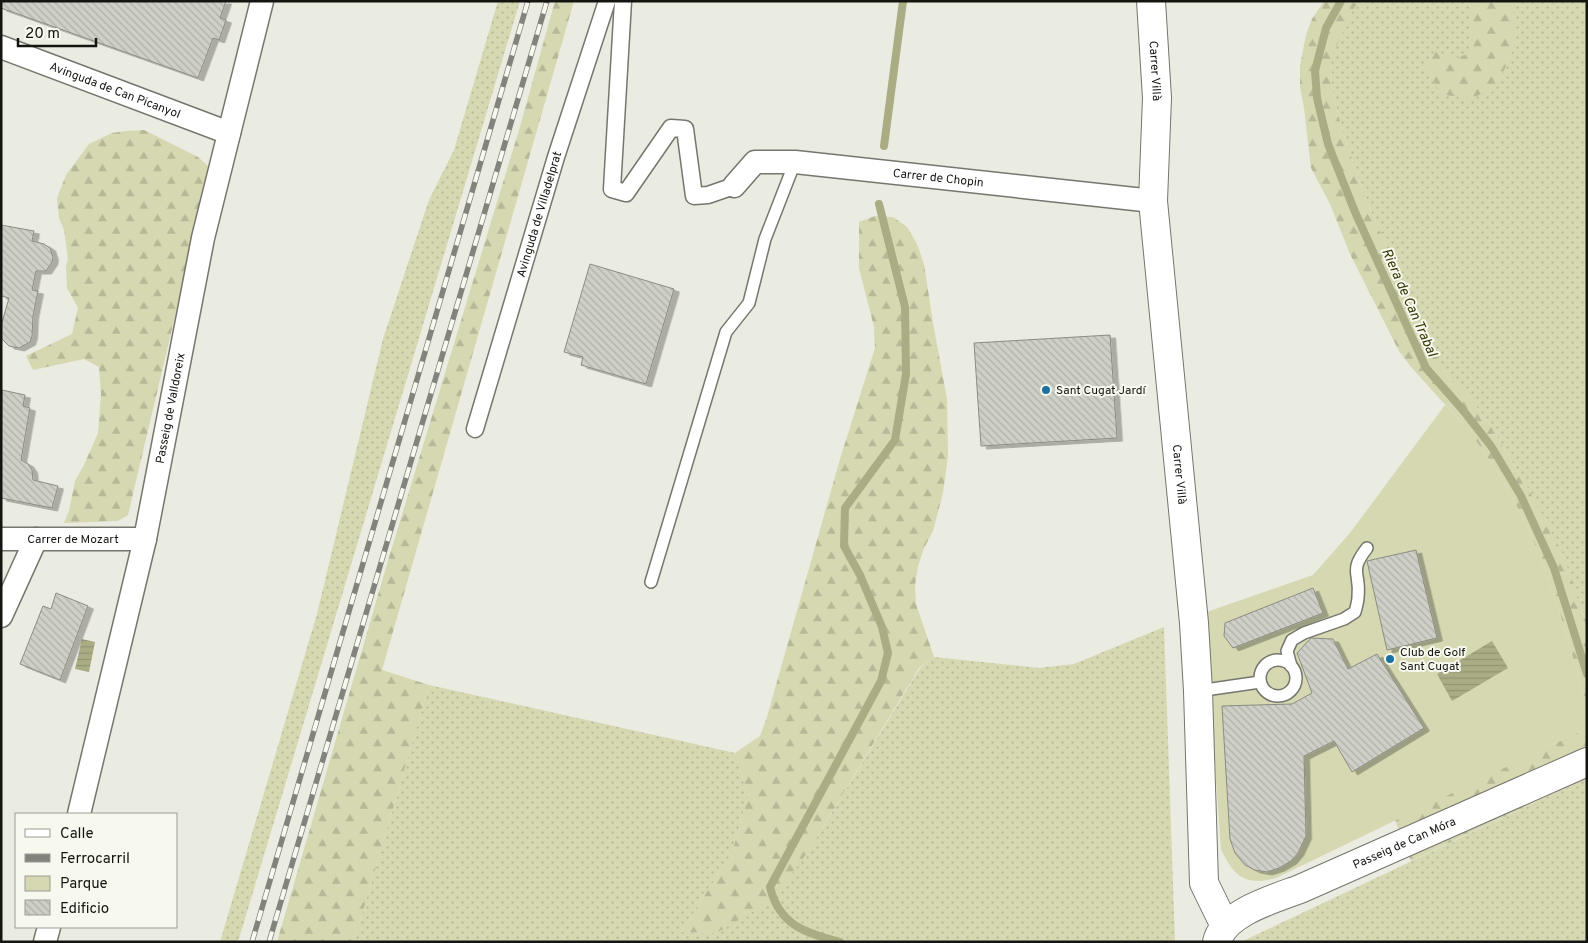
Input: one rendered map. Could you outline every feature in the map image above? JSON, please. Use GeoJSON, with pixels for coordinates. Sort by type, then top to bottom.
{"type":"FeatureCollection","features":[{"type":"Feature","properties":{"kind":"street","name":"Passeig de Valldoreix"},"geometry":{"type":"LineString","coordinates":[[79,813],[145,539],[204,238],[262,1]]}},
{"type":"Feature","properties":{"kind":"street","name":"Avinguda de Villadelprat"},"geometry":{"type":"LineString","coordinates":[[475,430],[556,157],[607,1]]}},
{"type":"Feature","properties":{"kind":"street"},"geometry":{"type":"LineString","coordinates":[[623,1],[612,189],[626,193],[671,128],[685,129],[694,196],[708,195],[734,186]]}},
{"type":"Feature","properties":{"kind":"street","name":"Carrer Villà"},"geometry":{"type":"LineString","coordinates":[[1150,1],[1157,98],[1153,201],[1193,613],[1198,691],[1204,883],[1221,934]]}},
{"type":"Feature","properties":{"kind":"street","name":"Avinguda de Can Picanyol"},"geometry":{"type":"LineString","coordinates":[[1,47],[229,133]]}},
{"type":"Feature","properties":{"kind":"street","name":"Carrer de Chopin"},"geometry":{"type":"LineString","coordinates":[[734,186],[755,162],[794,162],[1153,201]]}},
{"type":"Feature","properties":{"kind":"street","name":"Carrer de Mozart"},"geometry":{"type":"LineString","coordinates":[[1,539],[145,539]]}},
{"type":"Feature","properties":{"kind":"street"},"geometry":{"type":"LineString","coordinates":[[1,616],[36,539]]}},
{"type":"Feature","properties":{"kind":"street","name":"Passeig de Can Móra"},"geometry":{"type":"LineString","coordinates":[[1221,934],[1257,906],[1300,889],[1587,762]]}},
{"type":"Feature","properties":{"kind":"street"},"geometry":{"type":"LineString","coordinates":[[44,942],[48,928]]}},
{"type":"Feature","properties":{"kind":"lane"},"geometry":{"type":"LineString","coordinates":[[651,582],[726,332],[749,303],[765,239],[794,162]]}},
{"type":"Feature","properties":{"kind":"lane"},"geometry":{"type":"LineString","coordinates":[[1291,666],[1287,651],[1292,640],[1304,633],[1344,619],[1354,612],[1359,596],[1356,573],[1358,560],[1367,548]]}},
{"type":"Feature","properties":{"kind":"lane"},"geometry":{"type":"LineString","coordinates":[[1282,661],[1291,666],[1295,671],[1296,683],[1294,688],[1287,694],[1275,696],[1269,694],[1260,682],[1262,672],[1270,662],[1282,661]]}},
{"type":"Feature","properties":{"kind":"lane"},"geometry":{"type":"LineString","coordinates":[[1198,691],[1260,682]]}},
{"type":"Feature","properties":{"kind":"green space"},"geometry":{"type":"Polygon","coordinates":[[[498,1],[520,1],[238,942],[220,942],[317,614],[383,339],[429,200],[454,150],[498,1]]]}},
{"type":"Feature","properties":{"kind":"green space"},"geometry":{"type":"Polygon","coordinates":[[[555,1],[574,1],[382,670],[429,685],[354,942],[277,942],[387,564],[519,130],[555,1]]]}},
{"type":"Feature","properties":{"kind":"green space"},"geometry":{"type":"Polygon","coordinates":[[[1324,1],[1372,1],[1365,8],[1355,6],[1331,58],[1332,90],[1343,133],[1364,195],[1427,341],[1450,380],[1470,398],[1491,427],[1530,492],[1563,554],[1587,622],[1587,705],[1542,560],[1523,518],[1499,474],[1469,431],[1411,367],[1399,351],[1350,254],[1330,204],[1311,168],[1300,87],[1300,66],[1306,35],[1312,19],[1324,1]]]}},
{"type":"Feature","properties":{"kind":"green space"},"geometry":{"type":"Polygon","coordinates":[[[1357,1],[1587,1],[1587,622],[1530,492],[1491,427],[1470,398],[1450,380],[1427,341],[1364,195],[1343,133],[1332,90],[1331,58],[1357,1]]]}},
{"type":"Feature","properties":{"kind":"green space"},"geometry":{"type":"Polygon","coordinates":[[[1472,1],[1513,1],[1514,47],[1497,87],[1470,99],[1441,94],[1425,67],[1434,52],[1458,58],[1469,53],[1472,1]]]}},
{"type":"Feature","properties":{"kind":"green space"},"geometry":{"type":"Polygon","coordinates":[[[144,130],[198,157],[210,168],[128,515],[118,521],[64,523],[69,511],[75,481],[98,433],[101,394],[99,367],[84,359],[33,370],[26,356],[72,334],[78,308],[67,288],[66,266],[68,259],[64,230],[59,218],[57,198],[66,175],[89,144],[112,133],[144,130]]]}},
{"type":"Feature","properties":{"kind":"green space"},"geometry":{"type":"Polygon","coordinates":[[[875,216],[893,217],[907,227],[917,244],[924,264],[947,399],[948,456],[943,493],[933,531],[924,548],[918,566],[915,585],[916,604],[934,657],[919,668],[809,850],[773,900],[716,933],[681,932],[732,853],[748,796],[735,753],[760,736],[767,717],[840,459],[875,348],[874,327],[859,268],[859,222],[875,216]]]}},
{"type":"Feature","properties":{"kind":"green space","name":"Club de Golf Sant Cugat"},"geometry":{"type":"Polygon","coordinates":[[[1445,405],[1469,431],[1499,474],[1523,518],[1542,560],[1587,705],[1587,728],[1276,878],[1256,881],[1248,880],[1236,873],[1221,849],[1204,613],[1313,575],[1350,533],[1445,405]]]}},
{"type":"Feature","properties":{"kind":"green space"},"geometry":{"type":"Polygon","coordinates":[[[1164,627],[1175,942],[354,942],[429,685],[735,753],[748,796],[732,853],[681,932],[716,933],[809,850],[920,668],[934,657],[1039,668],[1074,664],[1164,627]]]}},
{"type":"Feature","properties":{"kind":"green space"},"geometry":{"type":"Polygon","coordinates":[[[1587,728],[1587,778],[1411,861],[1395,820],[1587,728]]]}},
{"type":"Feature","properties":{"kind":"green space"},"geometry":{"type":"Polygon","coordinates":[[[1587,778],[1587,942],[1241,942],[1587,778]]]}},
{"type":"Feature","properties":{"kind":"shaded area"},"geometry":{"type":"Polygon","coordinates":[[[82,639],[95,642],[89,672],[75,669],[82,639]]]}},
{"type":"Feature","properties":{"kind":"shaded area"},"geometry":{"type":"Polygon","coordinates":[[[1492,641],[1508,668],[1452,701],[1437,674],[1492,641]]]}},
{"type":"Feature","properties":{"kind":"building"},"geometry":{"type":"Polygon","coordinates":[[[1,1],[226,1],[220,18],[226,20],[219,40],[213,38],[198,78],[1,8],[1,1]]]}},
{"type":"Feature","properties":{"kind":"building"},"geometry":{"type":"Polygon","coordinates":[[[1,225],[34,231],[32,241],[44,244],[50,248],[53,257],[46,271],[36,271],[32,290],[38,291],[33,316],[32,336],[30,342],[19,348],[9,346],[1,338],[1,326],[9,298],[1,296],[1,225]]]}},
{"type":"Feature","properties":{"kind":"building"},"geometry":{"type":"Polygon","coordinates":[[[590,264],[674,289],[646,384],[581,365],[583,357],[564,352],[590,264]]]}},
{"type":"Feature","properties":{"kind":"building","name":"Sant Cugat Jardí"},"geometry":{"type":"Polygon","coordinates":[[[1110,335],[1117,438],[981,446],[974,343],[1110,335]]]}},
{"type":"Feature","properties":{"kind":"building"},"geometry":{"type":"Polygon","coordinates":[[[2,390],[25,395],[23,406],[30,408],[21,460],[28,464],[32,470],[33,480],[58,486],[52,508],[1,498],[2,390]]]}},
{"type":"Feature","properties":{"kind":"building"},"geometry":{"type":"Polygon","coordinates":[[[1416,550],[1437,638],[1387,650],[1367,561],[1416,550]]]}},
{"type":"Feature","properties":{"kind":"building"},"geometry":{"type":"Polygon","coordinates":[[[1313,588],[1323,613],[1233,648],[1224,636],[1225,623],[1313,588]]]}},
{"type":"Feature","properties":{"kind":"building"},"geometry":{"type":"Polygon","coordinates":[[[56,593],[88,606],[60,680],[20,664],[43,606],[51,609],[56,593]]]}},
{"type":"Feature","properties":{"kind":"building"},"geometry":{"type":"Polygon","coordinates":[[[1311,638],[1333,639],[1348,669],[1377,654],[1424,728],[1352,772],[1334,741],[1304,756],[1306,836],[1298,853],[1291,861],[1267,872],[1255,870],[1245,865],[1235,853],[1230,839],[1222,706],[1292,704],[1312,693],[1297,653],[1311,638]]]}},
{"type":"Feature","properties":{"kind":"waterway"},"geometry":{"type":"LineString","coordinates":[[884,146],[903,1]]}},
{"type":"Feature","properties":{"kind":"waterway","name":"Riera de Can Trabal"},"geometry":{"type":"LineString","coordinates":[[1341,1],[1326,28],[1315,71],[1317,98],[1328,144],[1355,212],[1426,368],[1491,446],[1521,496],[1554,568],[1587,674]]}},
{"type":"Feature","properties":{"kind":"waterway"},"geometry":{"type":"LineString","coordinates":[[840,942],[805,931],[787,919],[774,900],[770,887],[881,681],[888,653],[882,627],[860,575],[844,546],[845,508],[895,440],[906,374],[905,307],[879,204]]}},
{"type":"Feature","properties":{"kind":"railway"},"geometry":{"type":"LineString","coordinates":[[252,942],[528,1]]}},
{"type":"Feature","properties":{"kind":"railway"},"geometry":{"type":"LineString","coordinates":[[269,942],[547,1]]}},
{"type":"Feature","properties":{"kind":"place","name":"Sant Cugat Jardí"},"geometry":{"type":"Point","coordinates":[1046,390]}},
{"type":"Feature","properties":{"kind":"place","name":"Club de Golf Sant Cugat"},"geometry":{"type":"Point","coordinates":[1390,659]}}]}
